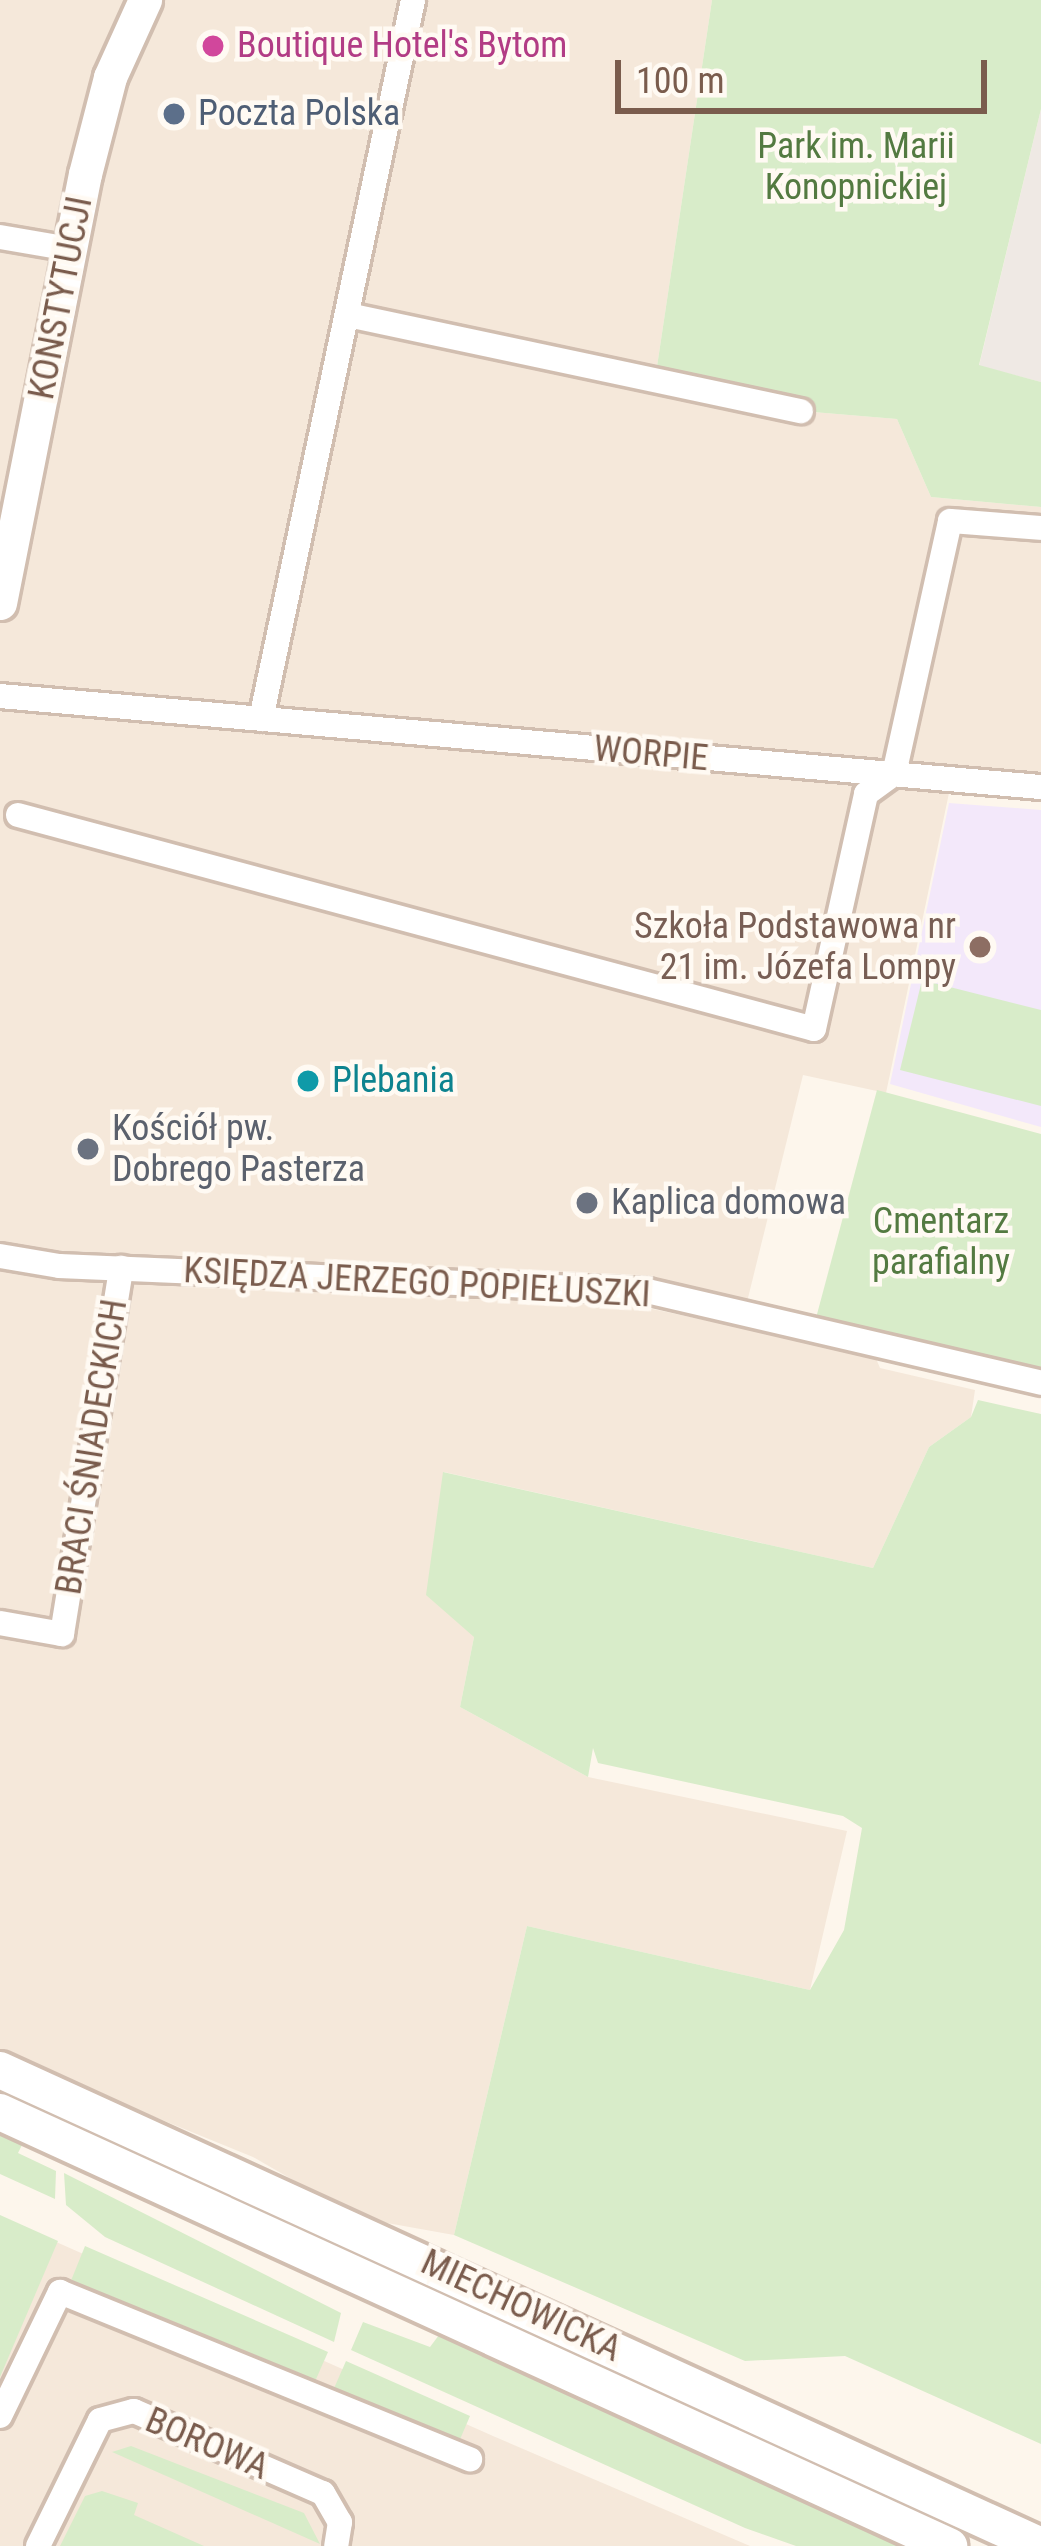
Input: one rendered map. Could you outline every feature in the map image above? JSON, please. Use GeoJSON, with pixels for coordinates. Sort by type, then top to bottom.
{"type":"FeatureCollection","features":[{"type":"Feature","properties":{"kind":"main road","name":"MIECHOWICKA"},"geometry":{"type":"LineString","coordinates":[[0,2070],[1041,2546]]}},
{"type":"Feature","properties":{"kind":"main road","name":"MIECHOWICKA"},"geometry":{"type":"LineString","coordinates":[[0,2112],[949,2546]]}},
{"type":"Feature","properties":{"kind":"street","name":"KONSTYTUCJI"},"geometry":{"type":"LineString","coordinates":[[0,603],[70,249],[110,77],[145,0]]}},
{"type":"Feature","properties":{"kind":"street"},"geometry":{"type":"LineString","coordinates":[[261,719],[413,0]]}},
{"type":"Feature","properties":{"kind":"street"},"geometry":{"type":"LineString","coordinates":[[0,237],[70,249]]}},
{"type":"Feature","properties":{"kind":"street"},"geometry":{"type":"LineString","coordinates":[[348,316],[801,411]]}},
{"type":"Feature","properties":{"kind":"street"},"geometry":{"type":"LineString","coordinates":[[18,815],[814,1029],[866,794],[894,774],[950,521],[1041,528]]}},
{"type":"Feature","properties":{"kind":"street","name":"WORPIE"},"geometry":{"type":"LineString","coordinates":[[0,696],[1041,787]]}},
{"type":"Feature","properties":{"kind":"street","name":"KSIĘDZA JERZEGO POPIEŁUSZKI"},"geometry":{"type":"LineString","coordinates":[[0,1256],[121,1268],[647,1292],[1041,1383]]}},
{"type":"Feature","properties":{"kind":"street","name":"BRACI ŚNIADECKICH"},"geometry":{"type":"LineString","coordinates":[[0,1624],[62,1634],[121,1268]]}},
{"type":"Feature","properties":{"kind":"street"},"geometry":{"type":"LineString","coordinates":[[0,2416],[60,2292],[470,2459]]}},
{"type":"Feature","properties":{"kind":"street","name":"BOROWA"},"geometry":{"type":"LineString","coordinates":[[38,2546],[100,2420],[134,2411],[323,2493],[340,2522],[336,2546]]}},
{"type":"Feature","properties":{"kind":"shaded area"},"geometry":{"type":"Polygon","coordinates":[[[0,0],[712,0],[655,380],[801,411],[897,419],[931,497],[1041,507],[1041,776],[23,686],[17,706],[949,793],[886,1093],[803,1075],[747,1302],[605,1276],[0,1248],[0,0]]]}},
{"type":"Feature","properties":{"kind":"shaded area"},"geometry":{"type":"Polygon","coordinates":[[[1041,109],[1041,382],[979,366],[1041,109]]]}},
{"type":"Feature","properties":{"kind":"shaded area","name":"Szkoła Podstawowa nr 21 im. Józefa Lompy"},"geometry":{"type":"Polygon","coordinates":[[[949,803],[1041,810],[1041,1127],[890,1084],[949,803]]]}},
{"type":"Feature","properties":{"kind":"shaded area"},"geometry":{"type":"Polygon","coordinates":[[[0,1268],[581,1294],[875,1356],[880,1368],[975,1390],[971,1417],[929,1447],[873,1568],[444,1472],[474,1637],[460,1707],[588,1777],[847,1831],[810,1990],[527,1926],[454,2235],[359,2218],[253,2157],[0,2054],[0,1268]]]}},
{"type":"Feature","properties":{"kind":"shaded area"},"geometry":{"type":"Polygon","coordinates":[[[0,2217],[493,2436],[750,2546],[0,2546],[0,2217]]]}},
{"type":"Feature","properties":{"kind":"green space","name":"Park im. Marii Konopnickiej"},"geometry":{"type":"Polygon","coordinates":[[[712,0],[1041,0],[1041,109],[979,365],[1041,382],[1041,507],[931,497],[897,419],[801,411],[655,380],[712,0]]]}},
{"type":"Feature","properties":{"kind":"green space"},"geometry":{"type":"Polygon","coordinates":[[[922,980],[1041,1010],[1041,1106],[900,1070],[922,980]]]}},
{"type":"Feature","properties":{"kind":"green space","name":"Cmentarz parafialny"},"geometry":{"type":"Polygon","coordinates":[[[877,1090],[1041,1134],[1041,1370],[816,1318],[877,1090]]]}},
{"type":"Feature","properties":{"kind":"green space"},"geometry":{"type":"Polygon","coordinates":[[[978,1400],[1041,1414],[1041,2444],[845,2356],[745,2361],[454,2235],[527,1926],[810,1990],[844,1930],[862,1828],[843,1816],[598,1763],[593,1748],[588,1777],[460,1707],[474,1637],[426,1595],[443,1472],[873,1568],[929,1447],[971,1417],[978,1400]]]}},
{"type":"Feature","properties":{"kind":"green space"},"geometry":{"type":"Polygon","coordinates":[[[0,2125],[26,2137],[18,2153],[56,2171],[55,2199],[0,2174],[0,2125]]]}},
{"type":"Feature","properties":{"kind":"green space"},"geometry":{"type":"Polygon","coordinates":[[[64,2173],[341,2313],[334,2342],[105,2237],[66,2205],[64,2173]]]}},
{"type":"Feature","properties":{"kind":"green space"},"geometry":{"type":"Polygon","coordinates":[[[0,2215],[58,2241],[0,2377],[0,2215]]]}},
{"type":"Feature","properties":{"kind":"green space"},"geometry":{"type":"Polygon","coordinates":[[[85,2246],[328,2352],[313,2386],[68,2288],[85,2246]]]}},
{"type":"Feature","properties":{"kind":"green space"},"geometry":{"type":"Polygon","coordinates":[[[363,2322],[430,2347],[442,2331],[920,2546],[796,2546],[745,2528],[351,2350],[363,2322]]]}},
{"type":"Feature","properties":{"kind":"green space"},"geometry":{"type":"Polygon","coordinates":[[[346,2361],[470,2416],[458,2444],[331,2395],[346,2361]]]}},
{"type":"Feature","properties":{"kind":"green space"},"geometry":{"type":"Polygon","coordinates":[[[131,2446],[304,2513],[320,2544],[112,2452],[131,2446]]]}},
{"type":"Feature","properties":{"kind":"green space"},"geometry":{"type":"Polygon","coordinates":[[[102,2491],[138,2503],[134,2515],[204,2546],[60,2546],[85,2496],[102,2491]]]}},
{"type":"Feature","properties":{"kind":"place","name":"Boutique Hotel's Bytom"},"geometry":{"type":"Point","coordinates":[213,46]}},
{"type":"Feature","properties":{"kind":"place","name":"Poczta Polska"},"geometry":{"type":"Point","coordinates":[174,114]}},
{"type":"Feature","properties":{"kind":"place","name":"Szkoła Podstawowa nr 21 im. Józefa Lompy"},"geometry":{"type":"Point","coordinates":[980,947]}},
{"type":"Feature","properties":{"kind":"place","name":"Plebania"},"geometry":{"type":"Point","coordinates":[308,1081]}},
{"type":"Feature","properties":{"kind":"place","name":"Kościół pw. Dobrego Pasterza"},"geometry":{"type":"Point","coordinates":[88,1149]}},
{"type":"Feature","properties":{"kind":"place","name":"Kaplica domowa"},"geometry":{"type":"Point","coordinates":[587,1203]}}]}
